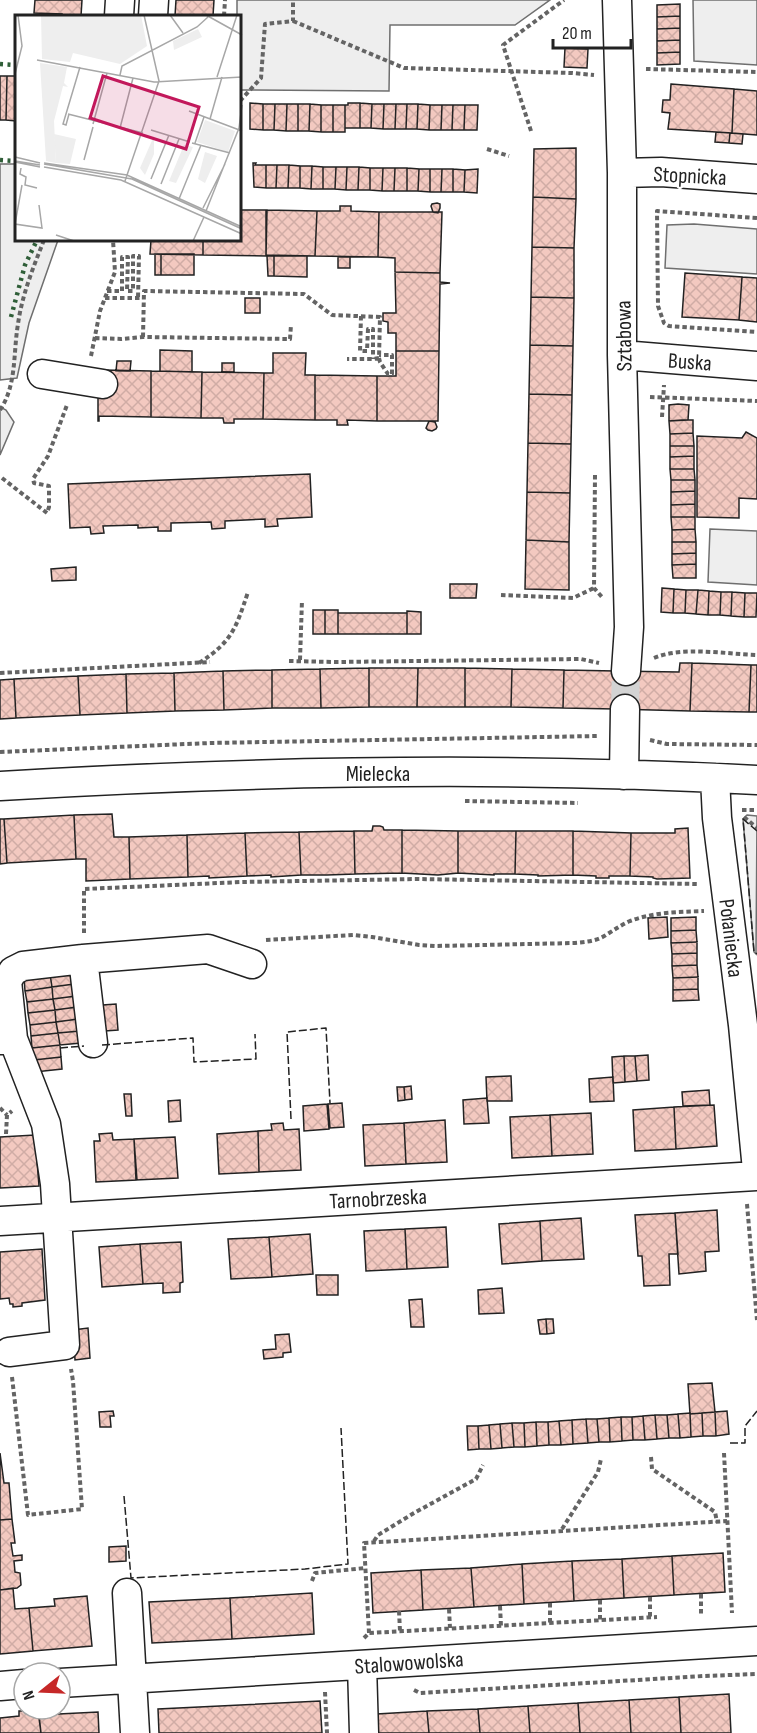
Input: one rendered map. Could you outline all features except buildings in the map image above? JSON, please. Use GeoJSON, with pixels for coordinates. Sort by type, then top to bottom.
{"type":"FeatureCollection","features":[{"type":"Feature","properties":{"kind":"street"},"geometry":{"type":"LineString","coordinates":[[119,15],[120,0]]}},
{"type":"Feature","properties":{"kind":"street","name":"Sztabowa"},"geometry":{"type":"LineString","coordinates":[[617,0],[622,173],[622,356],[629,627],[626,668]]}},
{"type":"Feature","properties":{"kind":"street","name":"Stopnicka"},"geometry":{"type":"LineString","coordinates":[[622,173],[661,172],[757,179]]}},
{"type":"Feature","properties":{"kind":"street","name":"Buska"},"geometry":{"type":"LineString","coordinates":[[622,356],[757,366]]}},
{"type":"Feature","properties":{"kind":"street"},"geometry":{"type":"LineString","coordinates":[[42,374],[103,384]]}},
{"type":"Feature","properties":{"kind":"street"},"geometry":{"type":"LineString","coordinates":[[624,775],[625,722]]}},
{"type":"Feature","properties":{"kind":"street","name":"Mielecka"},"geometry":{"type":"LineString","coordinates":[[0,786],[207,776],[354,773],[521,772],[757,780]]}},
{"type":"Feature","properties":{"kind":"street","name":"Połaniecka"},"geometry":{"type":"LineString","coordinates":[[715,778],[717,818],[750,1025],[757,1170]]}},
{"type":"Feature","properties":{"kind":"street"},"geometry":{"type":"LineString","coordinates":[[9,1352],[65,1345],[56,1184],[46,1124],[6,1039],[7,981],[13,971],[23,966],[83,959],[208,949],[252,964]]}},
{"type":"Feature","properties":{"kind":"street"},"geometry":{"type":"LineString","coordinates":[[83,959],[93,1043]]}},
{"type":"Feature","properties":{"kind":"street","name":"Tarnobrzeska"},"geometry":{"type":"LineString","coordinates":[[0,1221],[757,1176]]}},
{"type":"Feature","properties":{"kind":"street"},"geometry":{"type":"LineString","coordinates":[[127,1593],[135,1733]]}},
{"type":"Feature","properties":{"kind":"street","name":"Stalowowolska"},"geometry":{"type":"LineString","coordinates":[[72,1682],[757,1641]]}},
{"type":"Feature","properties":{"kind":"street"},"geometry":{"type":"LineString","coordinates":[[362,1665],[364,1733]]}},
{"type":"Feature","properties":{"kind":"path"},"geometry":{"type":"LineString","coordinates":[[224,15],[225,0]]}},
{"type":"Feature","properties":{"kind":"path"},"geometry":{"type":"LineString","coordinates":[[292,21],[293,0]]}},
{"type":"Feature","properties":{"kind":"path"},"geometry":{"type":"LineString","coordinates":[[531,130],[503,45],[564,0]]}},
{"type":"Feature","properties":{"kind":"path"},"geometry":{"type":"LineString","coordinates":[[242,99],[261,78],[266,24],[292,21],[404,68],[572,73],[600,76]]}},
{"type":"Feature","properties":{"kind":"path"},"geometry":{"type":"LineString","coordinates":[[641,70],[757,72]]}},
{"type":"Feature","properties":{"kind":"path"},"geometry":{"type":"LineString","coordinates":[[488,149],[509,156]]}},
{"type":"Feature","properties":{"kind":"path"},"geometry":{"type":"LineString","coordinates":[[757,218],[657,211],[658,306],[664,322],[669,326],[757,332]]}},
{"type":"Feature","properties":{"kind":"path"},"geometry":{"type":"LineString","coordinates":[[0,410],[11,387],[25,288],[43,242]]}},
{"type":"Feature","properties":{"kind":"path"},"geometry":{"type":"LineString","coordinates":[[107,291],[122,291],[122,257],[128,257],[127,291],[133,291],[133,256],[139,256],[143,337]]}},
{"type":"Feature","properties":{"kind":"path"},"geometry":{"type":"LineString","coordinates":[[141,298],[144,291],[304,294],[332,315],[380,317],[379,356],[380,362],[388,374],[392,374],[392,355],[379,356],[373,359],[347,359]]}},
{"type":"Feature","properties":{"kind":"path"},"geometry":{"type":"LineString","coordinates":[[105,298],[141,298]]}},
{"type":"Feature","properties":{"kind":"path"},"geometry":{"type":"LineString","coordinates":[[361,316],[360,351],[367,351],[368,329],[374,329],[373,359]]}},
{"type":"Feature","properties":{"kind":"path"},"geometry":{"type":"LineString","coordinates":[[95,338],[290,339],[291,325]]}},
{"type":"Feature","properties":{"kind":"path"},"geometry":{"type":"LineString","coordinates":[[623,397],[757,401]]}},
{"type":"Feature","properties":{"kind":"path"},"geometry":{"type":"LineString","coordinates":[[2,478],[47,513],[49,486],[34,483],[33,479]]}},
{"type":"Feature","properties":{"kind":"path"},"geometry":{"type":"LineString","coordinates":[[501,595],[573,598],[594,588]]}},
{"type":"Feature","properties":{"kind":"path"},"geometry":{"type":"LineString","coordinates":[[198,663],[230,638],[238,623],[248,592]]}},
{"type":"Feature","properties":{"kind":"path"},"geometry":{"type":"LineString","coordinates":[[300,660],[302,600]]}},
{"type":"Feature","properties":{"kind":"path"},"geometry":{"type":"LineString","coordinates":[[289,661],[581,659],[626,668],[673,653],[757,656]]}},
{"type":"Feature","properties":{"kind":"path"},"geometry":{"type":"LineString","coordinates":[[0,673],[210,662]]}},
{"type":"Feature","properties":{"kind":"path"},"geometry":{"type":"LineString","coordinates":[[0,752],[625,722],[636,736],[667,744],[757,745]]}},
{"type":"Feature","properties":{"kind":"path"},"geometry":{"type":"LineString","coordinates":[[456,801],[587,803]]}},
{"type":"Feature","properties":{"kind":"path"},"geometry":{"type":"LineString","coordinates":[[83,959],[84,889],[242,882],[418,879],[708,884]]}},
{"type":"Feature","properties":{"kind":"path"},"geometry":{"type":"LineString","coordinates":[[252,964],[265,940],[353,935],[428,945],[575,943],[591,941],[633,920],[664,912],[712,911]]}},
{"type":"Feature","properties":{"kind":"path"},"geometry":{"type":"LineString","coordinates":[[0,1108],[7,1115]]}},
{"type":"Feature","properties":{"kind":"path"},"geometry":{"type":"LineString","coordinates":[[9,1352],[28,1515],[82,1509],[73,1381],[65,1345]]}},
{"type":"Feature","properties":{"kind":"path"},"geometry":{"type":"LineString","coordinates":[[724,1453],[732,1613]]}},
{"type":"Feature","properties":{"kind":"path"},"geometry":{"type":"LineString","coordinates":[[651,1457],[652,1469],[716,1512],[717,1522]]}},
{"type":"Feature","properties":{"kind":"path"},"geometry":{"type":"LineString","coordinates":[[561,1530],[598,1472],[601,1459]]}},
{"type":"Feature","properties":{"kind":"path"},"geometry":{"type":"LineString","coordinates":[[374,1542],[378,1535],[476,1479],[483,1465]]}},
{"type":"Feature","properties":{"kind":"path"},"geometry":{"type":"LineString","coordinates":[[369,1633],[364,1543],[727,1521]]}},
{"type":"Feature","properties":{"kind":"path"},"geometry":{"type":"LineString","coordinates":[[312,1581],[315,1573],[365,1568]]}},
{"type":"Feature","properties":{"kind":"path"},"geometry":{"type":"LineString","coordinates":[[701,1594],[701,1615]]}},
{"type":"Feature","properties":{"kind":"path"},"geometry":{"type":"LineString","coordinates":[[650,1597],[650,1618]]}},
{"type":"Feature","properties":{"kind":"path"},"geometry":{"type":"LineString","coordinates":[[600,1600],[600,1620]]}},
{"type":"Feature","properties":{"kind":"path"},"geometry":{"type":"LineString","coordinates":[[550,1603],[550,1623]]}},
{"type":"Feature","properties":{"kind":"path"},"geometry":{"type":"LineString","coordinates":[[500,1606],[501,1626]]}},
{"type":"Feature","properties":{"kind":"path"},"geometry":{"type":"LineString","coordinates":[[449,1609],[450,1629]]}},
{"type":"Feature","properties":{"kind":"path"},"geometry":{"type":"LineString","coordinates":[[399,1611],[400,1631]]}},
{"type":"Feature","properties":{"kind":"path"},"geometry":{"type":"LineString","coordinates":[[325,1690],[327,1733]]}},
{"type":"Feature","properties":{"kind":"shaded area"},"geometry":{"type":"Polygon","coordinates":[[[237,0],[550,0],[515,25],[390,25],[389,91],[242,90],[242,15],[237,15],[237,0]]]}},
{"type":"Feature","properties":{"kind":"shaded area"},"geometry":{"type":"Polygon","coordinates":[[[693,0],[757,0],[757,65],[694,61],[693,0]]]}},
{"type":"Feature","properties":{"kind":"shaded area"},"geometry":{"type":"Polygon","coordinates":[[[0,164],[15,164],[15,242],[57,242],[29,323],[17,378],[0,380],[0,164]]]}},
{"type":"Feature","properties":{"kind":"shaded area"},"geometry":{"type":"Polygon","coordinates":[[[694,224],[757,229],[757,274],[665,268],[667,225],[694,224]]]}},
{"type":"Feature","properties":{"kind":"shaded area"},"geometry":{"type":"Polygon","coordinates":[[[0,407],[6,410],[14,422],[0,455],[0,407]]]}},
{"type":"Feature","properties":{"kind":"shaded area"},"geometry":{"type":"Polygon","coordinates":[[[710,529],[757,531],[757,585],[708,582],[710,529]]]}},
{"type":"Feature","properties":{"kind":"shaded area"},"geometry":{"type":"Polygon","coordinates":[[[747,815],[757,816],[756,954],[743,819],[747,815]]]}},
{"type":"Feature","properties":{"kind":"tunnel"},"geometry":{"type":"LineString","coordinates":[[625,709],[626,671]]}},
{"type":"Feature","properties":{"kind":"hedge"},"geometry":{"type":"LineString","coordinates":[[0,64],[15,65]]}},
{"type":"Feature","properties":{"kind":"hedge"},"geometry":{"type":"LineString","coordinates":[[0,160],[15,161]]}},
{"type":"Feature","properties":{"kind":"hedge"},"geometry":{"type":"LineString","coordinates":[[11,317],[25,265],[36,242]]}},
{"type":"Feature","properties":{"kind":"fence"},"geometry":{"type":"LineString","coordinates":[[757,831],[743,819],[754,952],[757,954]]}},
{"type":"Feature","properties":{"kind":"fence"},"geometry":{"type":"LineString","coordinates":[[291,1119],[287,1032],[326,1028],[330,1103]]}},
{"type":"Feature","properties":{"kind":"fence"},"geometry":{"type":"LineString","coordinates":[[102,1045],[193,1038],[194,1062],[256,1059],[255,1034]]}},
{"type":"Feature","properties":{"kind":"fence"},"geometry":{"type":"LineString","coordinates":[[60,1048],[84,1046]]}},
{"type":"Feature","properties":{"kind":"fence"},"geometry":{"type":"LineString","coordinates":[[730,1443],[745,1443],[745,1426],[757,1411]]}},
{"type":"Feature","properties":{"kind":"fence"},"geometry":{"type":"LineString","coordinates":[[124,1496],[131,1578],[305,1569],[348,1564],[341,1428]]}}]}
